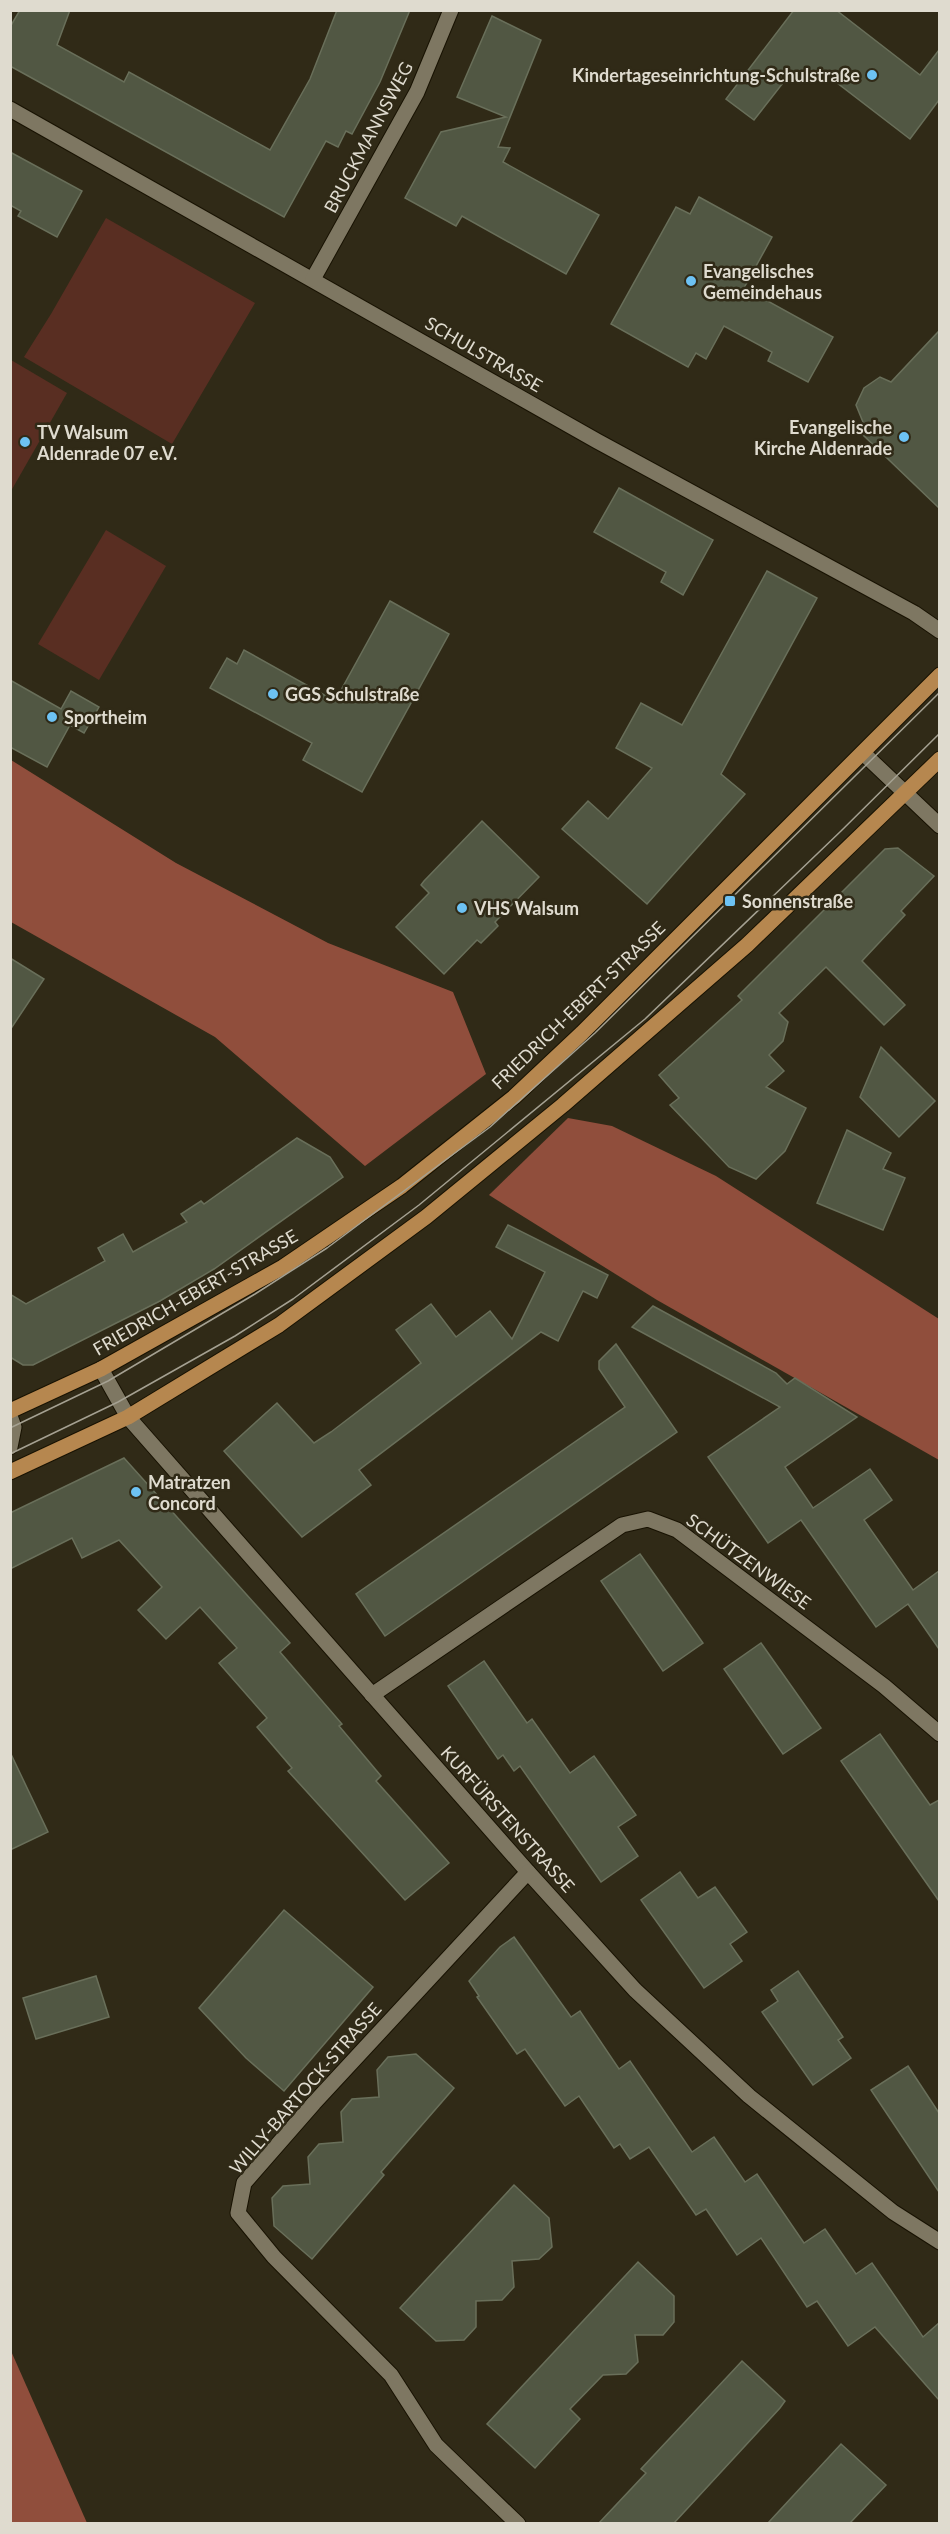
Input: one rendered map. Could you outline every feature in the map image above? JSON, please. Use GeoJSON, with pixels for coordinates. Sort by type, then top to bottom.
{"type":"FeatureCollection","features":[{"type":"Feature","properties":{"kind":"main road","name":"FRIEDRICH-EBERT-STRASSE"},"geometry":{"type":"LineString","coordinates":[[10,1411],[101,1369],[283,1266],[402,1186],[514,1097],[582,1033],[939,675]]}},
{"type":"Feature","properties":{"kind":"main road"},"geometry":{"type":"LineString","coordinates":[[10,1472],[128,1417],[279,1325],[426,1217],[563,1105],[747,945],[939,759]]}},
{"type":"Feature","properties":{"kind":"street","name":"BRUCKMANNSWEG"},"geometry":{"type":"LineString","coordinates":[[313,279],[417,92],[451,10]]}},
{"type":"Feature","properties":{"kind":"street","name":"SCHULSTRASSE"},"geometry":{"type":"LineString","coordinates":[[10,109],[597,441],[914,612],[939,632]]}},
{"type":"Feature","properties":{"kind":"street"},"geometry":{"type":"LineString","coordinates":[[863,753],[939,826]]}},
{"type":"Feature","properties":{"kind":"street","name":"KURFÜRSTENSTRASSE"},"geometry":{"type":"LineString","coordinates":[[101,1369],[128,1417],[528,1872],[635,1990],[749,2096],[893,2212],[939,2242]]}},
{"type":"Feature","properties":{"kind":"street"},"geometry":{"type":"LineString","coordinates":[[10,1416],[14,1427],[10,1447]]}},
{"type":"Feature","properties":{"kind":"street","name":"SCHÜTZENWIESE"},"geometry":{"type":"LineString","coordinates":[[372,1695],[622,1525],[648,1519],[677,1530],[884,1686],[939,1734]]}},
{"type":"Feature","properties":{"kind":"street","name":"WILLY-BARTOCK-STRASSE"},"geometry":{"type":"LineString","coordinates":[[518,2523],[436,2445],[391,2375],[274,2257],[238,2213],[244,2183],[314,2103],[528,1872]]}},
{"type":"Feature","properties":{"kind":"shaded area"},"geometry":{"type":"Polygon","coordinates":[[[106,218],[255,303],[172,444],[24,357],[106,218]]]}},
{"type":"Feature","properties":{"kind":"shaded area","name":"TV Walsum Aldenrade 07 e.V."},"geometry":{"type":"Polygon","coordinates":[[[11,360],[67,393],[11,491],[11,360]]]}},
{"type":"Feature","properties":{"kind":"shaded area"},"geometry":{"type":"Polygon","coordinates":[[[106,530],[166,566],[99,680],[38,644],[106,530]]]}},
{"type":"Feature","properties":{"kind":"shaded area"},"geometry":{"type":"Polygon","coordinates":[[[11,760],[176,863],[328,943],[453,992],[486,1074],[365,1166],[215,1037],[11,922],[11,760]]]}},
{"type":"Feature","properties":{"kind":"shaded area"},"geometry":{"type":"Polygon","coordinates":[[[568,1118],[612,1126],[716,1176],[939,1319],[939,1460],[657,1300],[489,1195],[568,1118]]]}},
{"type":"Feature","properties":{"kind":"shaded area"},"geometry":{"type":"Polygon","coordinates":[[[11,2351],[87,2523],[11,2523],[11,2351]]]}},
{"type":"Feature","properties":{"kind":"building"},"geometry":{"type":"Polygon","coordinates":[[[20,10],[70,10],[57,45],[124,82],[129,72],[270,150],[310,79],[337,10],[410,10],[380,82],[352,134],[346,131],[338,147],[326,141],[284,217],[10,66],[10,27],[20,10]]]}},
{"type":"Feature","properties":{"kind":"building","name":"Kindertageseinrichtung-Schulstraße"},"geometry":{"type":"Polygon","coordinates":[[[794,10],[836,10],[920,75],[939,50],[939,100],[910,139],[824,73],[811,82],[799,83],[786,79],[754,120],[726,99],[794,10]]]}},
{"type":"Feature","properties":{"kind":"building"},"geometry":{"type":"Polygon","coordinates":[[[492,16],[541,40],[498,147],[510,148],[503,162],[599,215],[566,274],[462,216],[456,226],[405,198],[441,132],[506,117],[457,97],[492,16]]]}},
{"type":"Feature","properties":{"kind":"building"},"geometry":{"type":"Polygon","coordinates":[[[10,152],[82,191],[57,237],[18,216],[21,211],[10,205],[10,152]]]}},
{"type":"Feature","properties":{"kind":"building","name":"Evangelisches Gemeindehaus"},"geometry":{"type":"Polygon","coordinates":[[[699,197],[772,237],[744,288],[833,337],[808,382],[768,361],[772,352],[724,326],[706,359],[696,353],[688,367],[611,324],[676,207],[690,214],[699,197]]]}},
{"type":"Feature","properties":{"kind":"building","name":"Evangelische Kirche Aldenrade"},"geometry":{"type":"Polygon","coordinates":[[[939,331],[939,508],[862,434],[865,427],[856,405],[864,388],[880,377],[891,382],[939,331]]]}},
{"type":"Feature","properties":{"kind":"building"},"geometry":{"type":"Polygon","coordinates":[[[619,488],[713,540],[683,595],[661,582],[666,572],[594,532],[619,488]]]}},
{"type":"Feature","properties":{"kind":"building"},"geometry":{"type":"Polygon","coordinates":[[[767,571],[817,598],[721,774],[745,794],[647,904],[562,829],[588,801],[608,819],[652,768],[616,748],[641,703],[682,725],[767,571]]]}},
{"type":"Feature","properties":{"kind":"building","name":"GGS Schulstraße"},"geometry":{"type":"Polygon","coordinates":[[[390,601],[449,634],[362,792],[303,760],[312,743],[210,688],[227,658],[237,664],[244,650],[335,701],[390,601]]]}},
{"type":"Feature","properties":{"kind":"building","name":"Sportheim"},"geometry":{"type":"Polygon","coordinates":[[[10,680],[61,709],[71,691],[99,707],[84,733],[70,725],[47,767],[10,747],[10,680]]]}},
{"type":"Feature","properties":{"kind":"building","name":"VHS Walsum"},"geometry":{"type":"Polygon","coordinates":[[[482,821],[539,877],[495,922],[498,926],[481,943],[477,940],[444,974],[396,927],[429,893],[421,885],[424,881],[482,821]]]}},
{"type":"Feature","properties":{"kind":"building"},"geometry":{"type":"Polygon","coordinates":[[[898,848],[934,876],[901,911],[905,915],[862,961],[905,1005],[884,1025],[826,967],[779,1013],[788,1022],[783,1041],[769,1055],[784,1071],[766,1087],[806,1108],[785,1151],[756,1179],[729,1167],[670,1105],[679,1098],[659,1075],[742,1000],[738,996],[885,849],[898,848]]]}},
{"type":"Feature","properties":{"kind":"building"},"geometry":{"type":"Polygon","coordinates":[[[10,958],[44,979],[10,1030],[10,958]]]}},
{"type":"Feature","properties":{"kind":"building"},"geometry":{"type":"Polygon","coordinates":[[[881,1047],[935,1101],[899,1137],[860,1097],[881,1047]]]}},
{"type":"Feature","properties":{"kind":"building"},"geometry":{"type":"Polygon","coordinates":[[[847,1130],[891,1153],[883,1169],[905,1178],[883,1230],[817,1203],[847,1130]]]}},
{"type":"Feature","properties":{"kind":"building"},"geometry":{"type":"Polygon","coordinates":[[[297,1138],[330,1157],[343,1177],[214,1269],[160,1301],[33,1365],[23,1365],[10,1357],[10,1294],[26,1304],[105,1261],[98,1248],[123,1234],[133,1252],[187,1222],[181,1214],[201,1201],[204,1204],[297,1138]]]}},
{"type":"Feature","properties":{"kind":"building"},"geometry":{"type":"Polygon","coordinates":[[[508,1225],[608,1275],[597,1298],[583,1291],[558,1341],[541,1332],[359,1470],[371,1485],[302,1537],[224,1451],[277,1403],[314,1443],[331,1432],[421,1363],[396,1330],[431,1304],[456,1337],[490,1311],[512,1339],[545,1272],[496,1247],[508,1225]]]}},
{"type":"Feature","properties":{"kind":"building"},"geometry":{"type":"Polygon","coordinates":[[[653,1306],[776,1373],[787,1384],[795,1378],[857,1417],[785,1467],[813,1508],[870,1469],[892,1500],[864,1520],[913,1590],[939,1571],[939,1649],[908,1604],[876,1627],[801,1520],[768,1543],[708,1457],[780,1407],[632,1327],[653,1306]]]}},
{"type":"Feature","properties":{"kind":"building"},"geometry":{"type":"Polygon","coordinates":[[[616,1344],[677,1432],[385,1636],[356,1594],[625,1407],[599,1369],[599,1361],[616,1344]]]}},
{"type":"Feature","properties":{"kind":"building"},"geometry":{"type":"Polygon","coordinates":[[[124,1458],[290,1643],[280,1652],[342,1724],[339,1726],[381,1776],[376,1781],[449,1863],[405,1900],[288,1771],[292,1768],[257,1727],[267,1718],[219,1663],[237,1648],[200,1607],[166,1639],[138,1610],[162,1587],[119,1540],[82,1558],[72,1538],[10,1569],[10,1513],[124,1458]]]}},
{"type":"Feature","properties":{"kind":"building"},"geometry":{"type":"Polygon","coordinates":[[[640,1554],[703,1643],[663,1671],[601,1581],[640,1554]]]}},
{"type":"Feature","properties":{"kind":"building"},"geometry":{"type":"Polygon","coordinates":[[[761,1643],[821,1728],[783,1754],[724,1669],[761,1643]]]}},
{"type":"Feature","properties":{"kind":"building"},"geometry":{"type":"Polygon","coordinates":[[[484,1661],[527,1723],[532,1719],[570,1773],[594,1756],[636,1815],[618,1827],[638,1856],[601,1882],[520,1766],[514,1771],[503,1755],[498,1759],[448,1686],[484,1661]]]}},
{"type":"Feature","properties":{"kind":"building"},"geometry":{"type":"Polygon","coordinates":[[[880,1734],[930,1805],[939,1800],[939,1901],[841,1761],[880,1734]]]}},
{"type":"Feature","properties":{"kind":"building"},"geometry":{"type":"Polygon","coordinates":[[[10,1752],[48,1832],[10,1850],[10,1752]]]}},
{"type":"Feature","properties":{"kind":"building"},"geometry":{"type":"Polygon","coordinates":[[[680,1872],[698,1898],[715,1887],[747,1932],[730,1944],[742,1961],[704,1988],[641,1900],[680,1872]]]}},
{"type":"Feature","properties":{"kind":"building"},"geometry":{"type":"Polygon","coordinates":[[[284,1910],[373,1987],[284,2091],[246,2058],[199,2008],[284,1910]]]}},
{"type":"Feature","properties":{"kind":"building"},"geometry":{"type":"Polygon","coordinates":[[[514,1937],[571,2017],[580,2011],[619,2069],[630,2061],[692,2152],[714,2137],[745,2182],[757,2174],[804,2243],[825,2229],[856,2274],[872,2263],[923,2337],[939,2323],[939,2400],[875,2327],[848,2346],[817,2301],[807,2307],[761,2238],[737,2255],[706,2209],[696,2215],[649,2147],[630,2159],[620,2144],[614,2148],[579,2096],[565,2106],[525,2049],[517,2054],[477,1997],[479,1996],[469,1981],[500,1947],[514,1937]]]}},
{"type":"Feature","properties":{"kind":"building"},"geometry":{"type":"Polygon","coordinates":[[[798,1971],[843,2037],[838,2040],[851,2058],[813,2085],[762,2012],[778,2001],[771,1990],[798,1971]]]}},
{"type":"Feature","properties":{"kind":"building"},"geometry":{"type":"Polygon","coordinates":[[[96,1976],[109,2017],[36,2039],[23,1998],[96,1976]]]}},
{"type":"Feature","properties":{"kind":"building"},"geometry":{"type":"Polygon","coordinates":[[[416,2054],[454,2088],[381,2172],[384,2175],[312,2259],[274,2226],[272,2198],[283,2186],[310,2184],[308,2157],[319,2144],[343,2142],[341,2112],[352,2099],[379,2097],[377,2070],[388,2057],[416,2054]]]}},
{"type":"Feature","properties":{"kind":"building"},"geometry":{"type":"Polygon","coordinates":[[[908,2066],[939,2113],[939,2192],[871,2090],[908,2066]]]}},
{"type":"Feature","properties":{"kind":"building"},"geometry":{"type":"Polygon","coordinates":[[[514,2185],[549,2218],[552,2247],[539,2259],[512,2261],[514,2287],[502,2300],[476,2301],[476,2327],[464,2340],[436,2341],[400,2308],[514,2185]]]}},
{"type":"Feature","properties":{"kind":"building"},"geometry":{"type":"Polygon","coordinates":[[[638,2262],[674,2296],[674,2322],[663,2335],[635,2335],[638,2362],[626,2374],[603,2375],[570,2409],[580,2419],[535,2468],[487,2424],[638,2262]]]}},
{"type":"Feature","properties":{"kind":"building"},"geometry":{"type":"Polygon","coordinates":[[[742,2361],[785,2401],[780,2408],[674,2523],[599,2523],[646,2473],[641,2469],[742,2361]]]}},
{"type":"Feature","properties":{"kind":"building"},"geometry":{"type":"Polygon","coordinates":[[[841,2444],[886,2485],[850,2523],[768,2523],[841,2444]]]}},
{"type":"Feature","properties":{"kind":"tram line"},"geometry":{"type":"LineString","coordinates":[[10,1428],[108,1381],[255,1294],[327,1248],[490,1127],[595,1033],[940,692]]}},
{"type":"Feature","properties":{"kind":"tram line"},"geometry":{"type":"LineString","coordinates":[[10,1454],[118,1402],[235,1336],[293,1299],[419,1205],[645,1019],[940,733]]}},
{"type":"Feature","properties":{"kind":"place","name":"Kindertageseinrichtung-Schulstraße"},"geometry":{"type":"Point","coordinates":[872,75]}},
{"type":"Feature","properties":{"kind":"place","name":"Evangelisches Gemeindehaus"},"geometry":{"type":"Point","coordinates":[691,281]}},
{"type":"Feature","properties":{"kind":"place","name":"Evangelische Kirche Aldenrade"},"geometry":{"type":"Point","coordinates":[904,437]}},
{"type":"Feature","properties":{"kind":"place","name":"TV Walsum Aldenrade 07 e.V."},"geometry":{"type":"Point","coordinates":[25,442]}},
{"type":"Feature","properties":{"kind":"place","name":"GGS Schulstraße"},"geometry":{"type":"Point","coordinates":[273,694]}},
{"type":"Feature","properties":{"kind":"place","name":"Sportheim"},"geometry":{"type":"Point","coordinates":[52,717]}},
{"type":"Feature","properties":{"kind":"place","name":"Sonnenstraße"},"geometry":{"type":"Point","coordinates":[730,901]}},
{"type":"Feature","properties":{"kind":"place","name":"VHS Walsum"},"geometry":{"type":"Point","coordinates":[462,908]}},
{"type":"Feature","properties":{"kind":"place","name":"Matratzen Concord"},"geometry":{"type":"Point","coordinates":[136,1492]}}]}
